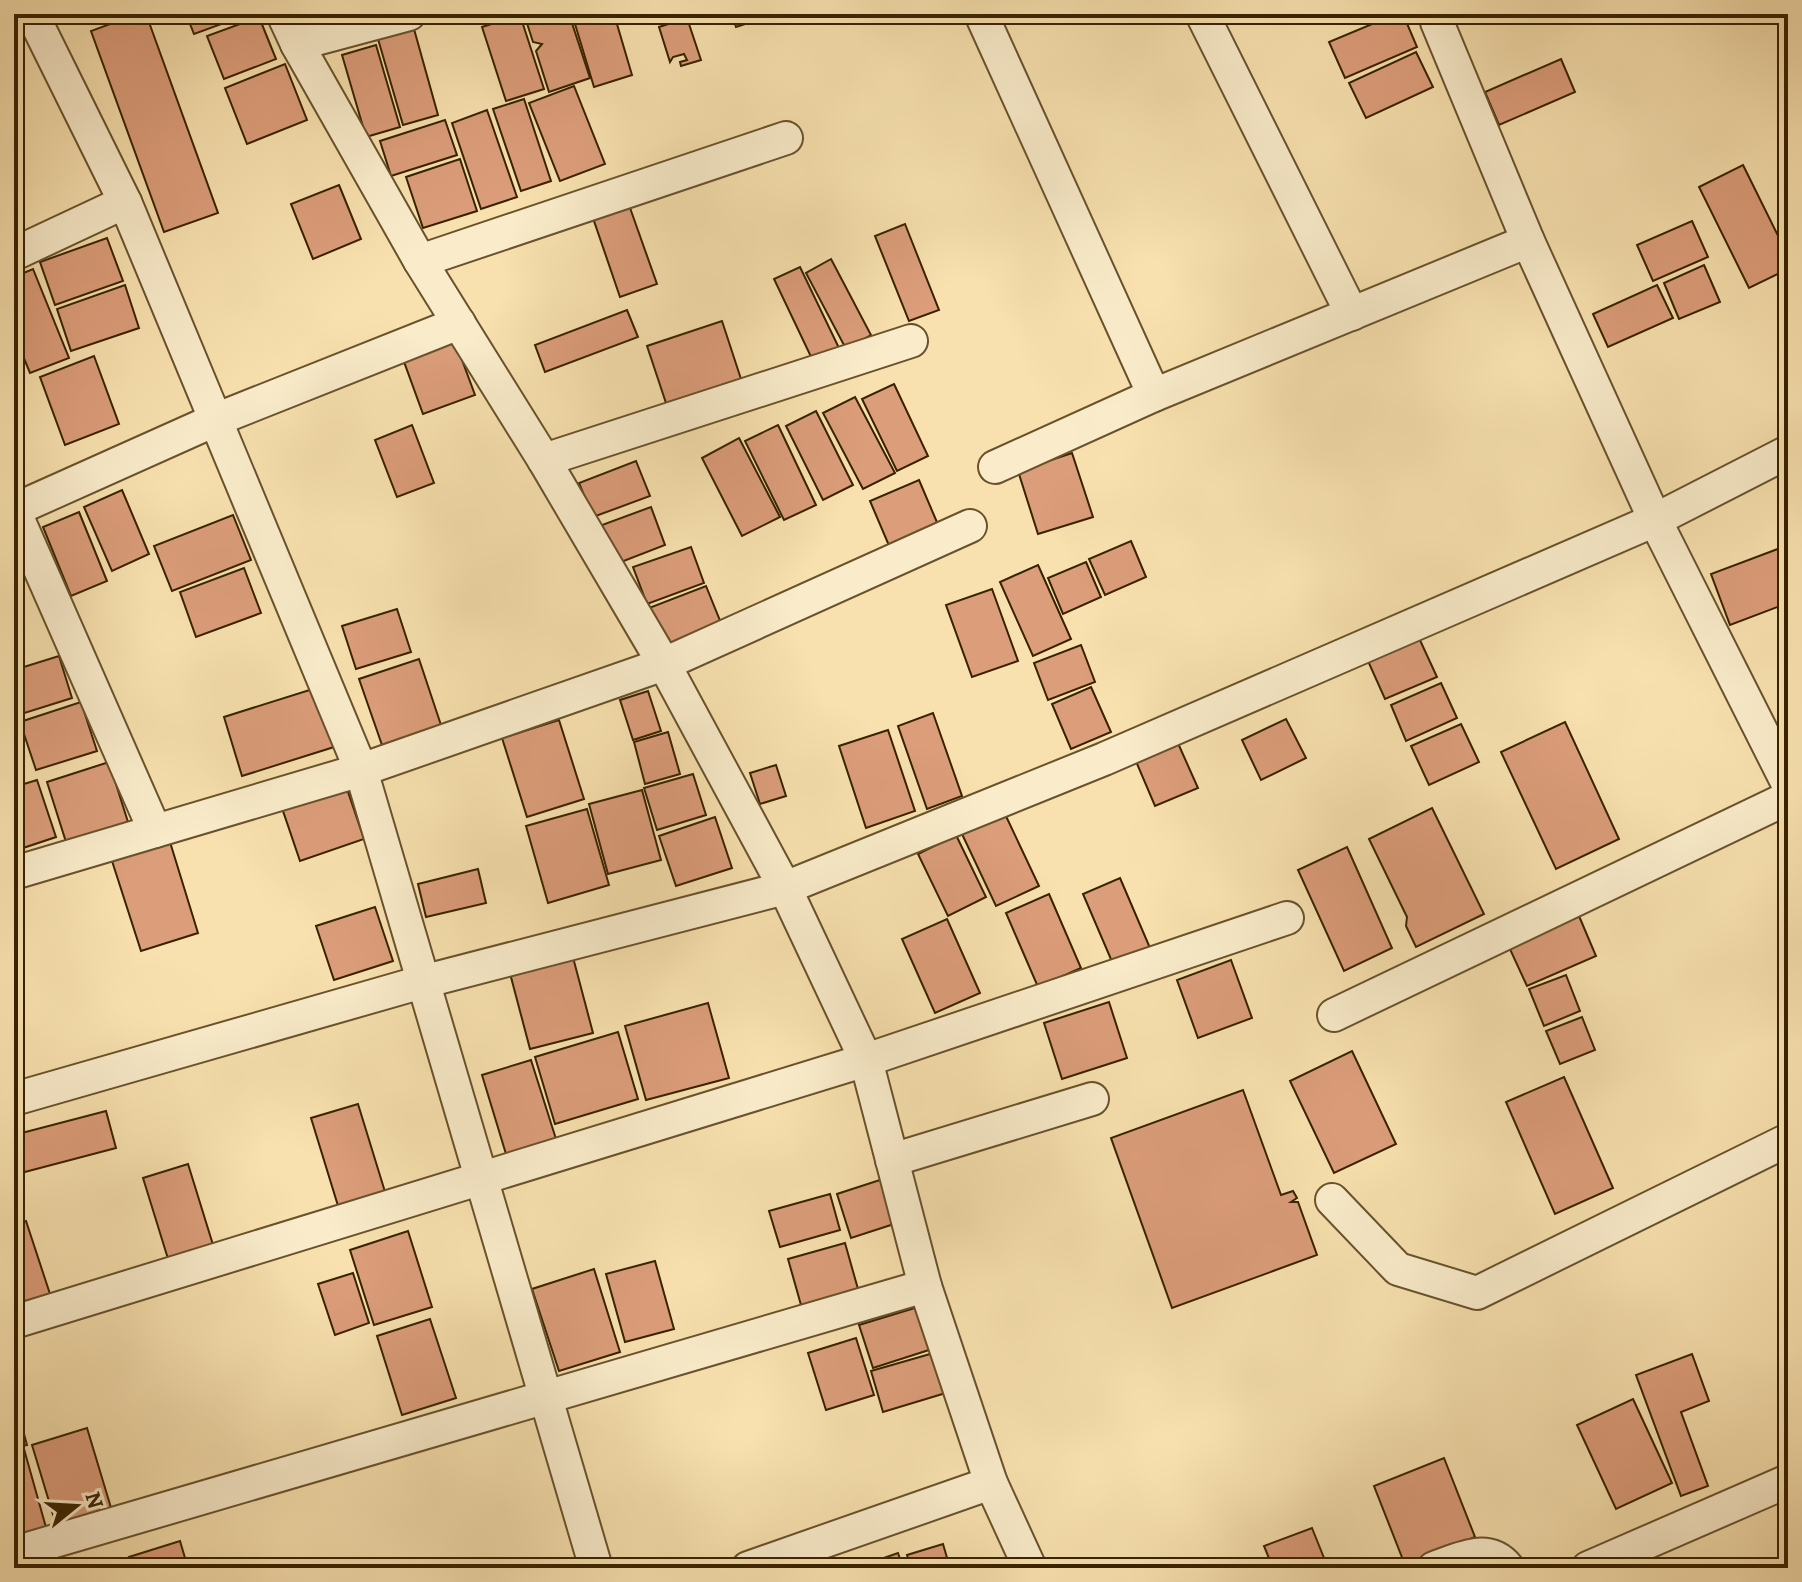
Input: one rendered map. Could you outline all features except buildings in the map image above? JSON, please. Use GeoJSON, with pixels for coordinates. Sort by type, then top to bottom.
{"type":"FeatureCollection","features":[{"type":"Feature","properties":{"kind":"street"},"geometry":{"type":"LineString","coordinates":[[32,14],[125,202],[361,770],[596,1568]]}},
{"type":"Feature","properties":{"kind":"street"},"geometry":{"type":"LineString","coordinates":[[283,14],[420,261],[544,460],[664,664],[785,888],[866,1060],[925,1286],[991,1483],[1030,1568]]}},
{"type":"Feature","properties":{"kind":"street"},"geometry":{"type":"LineString","coordinates":[[297,44],[409,14]]}},
{"type":"Feature","properties":{"kind":"street"},"geometry":{"type":"LineString","coordinates":[[981,14],[1154,395]]}},
{"type":"Feature","properties":{"kind":"street"},"geometry":{"type":"LineString","coordinates":[[1202,14],[1352,314]]}},
{"type":"Feature","properties":{"kind":"street"},"geometry":{"type":"LineString","coordinates":[[1436,14],[1528,241],[1655,520],[1788,784]]}},
{"type":"Feature","properties":{"kind":"street"},"geometry":{"type":"LineString","coordinates":[[420,261],[786,138]]}},
{"type":"Feature","properties":{"kind":"street"},"geometry":{"type":"LineString","coordinates":[[14,254],[125,202]]}},
{"type":"Feature","properties":{"kind":"street"},"geometry":{"type":"LineString","coordinates":[[995,467],[1154,395],[1528,241]]}},
{"type":"Feature","properties":{"kind":"street"},"geometry":{"type":"LineString","coordinates":[[155,831],[14,510],[215,420],[459,323]]}},
{"type":"Feature","properties":{"kind":"street"},"geometry":{"type":"LineString","coordinates":[[544,460],[911,341]]}},
{"type":"Feature","properties":{"kind":"street"},"geometry":{"type":"LineString","coordinates":[[14,1099],[422,982],[785,888],[1104,759],[1655,520],[1788,452]]}},
{"type":"Feature","properties":{"kind":"street"},"geometry":{"type":"LineString","coordinates":[[14,873],[361,770],[664,664],[970,526]]}},
{"type":"Feature","properties":{"kind":"street"},"geometry":{"type":"LineString","coordinates":[[1334,1015],[1788,798]]}},
{"type":"Feature","properties":{"kind":"street"},"geometry":{"type":"LineString","coordinates":[[14,1322],[866,1060],[1287,918]]}},
{"type":"Feature","properties":{"kind":"street"},"geometry":{"type":"LineString","coordinates":[[892,1160],[1092,1099]]}},
{"type":"Feature","properties":{"kind":"street"},"geometry":{"type":"LineString","coordinates":[[1332,1200],[1398,1269],[1477,1293],[1788,1140]]}},
{"type":"Feature","properties":{"kind":"street"},"geometry":{"type":"LineString","coordinates":[[14,1553],[925,1286]]}},
{"type":"Feature","properties":{"kind":"street"},"geometry":{"type":"LineString","coordinates":[[1588,1568],[1788,1481]]}},
{"type":"Feature","properties":{"kind":"street"},"geometry":{"type":"LineString","coordinates":[[748,1568],[822,1556],[991,1483]]}},
{"type":"Feature","properties":{"kind":"street"},"geometry":{"type":"LineString","coordinates":[[1434,1568],[1480,1552],[1500,1558],[1508,1568]]}}]}
